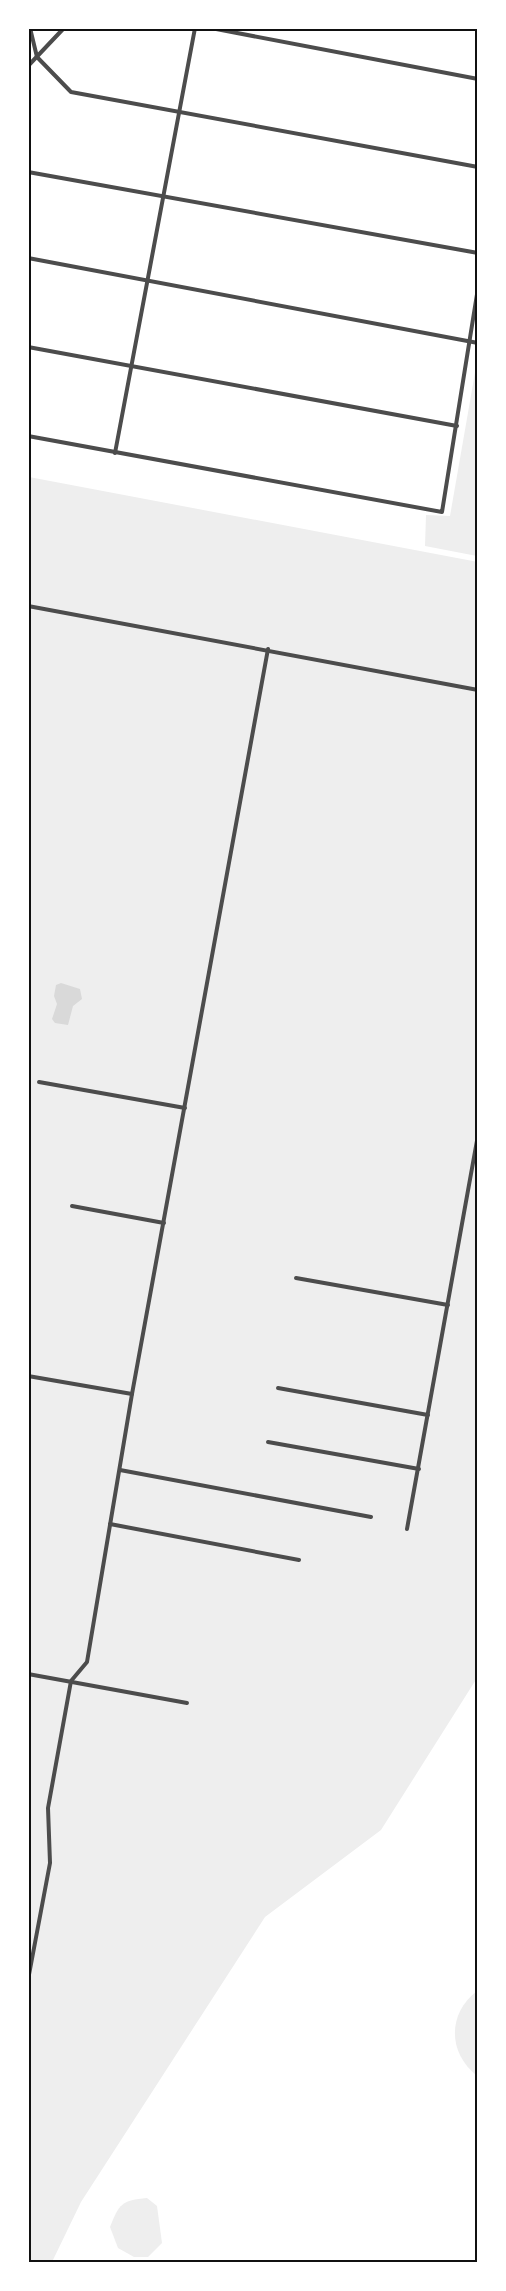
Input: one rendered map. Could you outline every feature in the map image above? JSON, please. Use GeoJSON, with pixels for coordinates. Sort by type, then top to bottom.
{"type":"FeatureCollection","features":[{"type":"Feature","properties":{"kind":"street"},"geometry":{"type":"LineString","coordinates":[[30,28],[37,57],[71,92],[477,166]]}},
{"type":"Feature","properties":{"kind":"street"},"geometry":{"type":"LineString","coordinates":[[28,66],[64,28]]}},
{"type":"Feature","properties":{"kind":"street"},"geometry":{"type":"LineString","coordinates":[[115,453],[195,28]]}},
{"type":"Feature","properties":{"kind":"street"},"geometry":{"type":"LineString","coordinates":[[211,28],[477,79]]}},
{"type":"Feature","properties":{"kind":"street"},"geometry":{"type":"LineString","coordinates":[[28,172],[477,253]]}},
{"type":"Feature","properties":{"kind":"street"},"geometry":{"type":"LineString","coordinates":[[28,258],[477,343]]}},
{"type":"Feature","properties":{"kind":"street"},"geometry":{"type":"LineString","coordinates":[[28,436],[442,512],[477,288]]}},
{"type":"Feature","properties":{"kind":"street"},"geometry":{"type":"LineString","coordinates":[[28,347],[457,426]]}},
{"type":"Feature","properties":{"kind":"street"},"geometry":{"type":"LineString","coordinates":[[28,606],[268,649],[477,690]]}},
{"type":"Feature","properties":{"kind":"street"},"geometry":{"type":"LineString","coordinates":[[28,1980],[50,1863],[48,1808],[71,1682],[87,1662],[132,1394],[268,649]]}},
{"type":"Feature","properties":{"kind":"street"},"geometry":{"type":"LineString","coordinates":[[39,1082],[185,1108]]}},
{"type":"Feature","properties":{"kind":"street"},"geometry":{"type":"LineString","coordinates":[[407,1529],[477,1135]]}},
{"type":"Feature","properties":{"kind":"street"},"geometry":{"type":"LineString","coordinates":[[72,1206],[164,1223]]}},
{"type":"Feature","properties":{"kind":"street"},"geometry":{"type":"LineString","coordinates":[[296,1278],[448,1305]]}},
{"type":"Feature","properties":{"kind":"street"},"geometry":{"type":"LineString","coordinates":[[28,1376],[132,1394]]}},
{"type":"Feature","properties":{"kind":"street"},"geometry":{"type":"LineString","coordinates":[[278,1389],[428,1415]]}},
{"type":"Feature","properties":{"kind":"street"},"geometry":{"type":"LineString","coordinates":[[268,1442],[419,1469]]}},
{"type":"Feature","properties":{"kind":"street"},"geometry":{"type":"LineString","coordinates":[[120,1470],[371,1517]]}},
{"type":"Feature","properties":{"kind":"street"},"geometry":{"type":"LineString","coordinates":[[110,1524],[299,1560]]}},
{"type":"Feature","properties":{"kind":"street"},"geometry":{"type":"LineString","coordinates":[[28,1674],[187,1703]]}},
{"type":"Feature","properties":{"kind":"street"},"geometry":{"type":"LineString","coordinates":[[28,1933],[36,1935]]}},
{"type":"Feature","properties":{"kind":"shaded area"},"geometry":{"type":"Polygon","coordinates":[[[477,361],[477,556],[425,546],[426,515],[450,516],[477,361]]]}},
{"type":"Feature","properties":{"kind":"shaded area"},"geometry":{"type":"Polygon","coordinates":[[[29,477],[478,562],[477,1678],[381,1830],[265,1917],[81,2202],[52,2262],[29,2262],[29,477]]]}},
{"type":"Feature","properties":{"kind":"shaded area"},"geometry":{"type":"Polygon","coordinates":[[[61,983],[80,989],[82,999],[73,1006],[68,1025],[55,1023],[52,1019],[57,1004],[54,996],[56,985],[61,983]]]}},
{"type":"Feature","properties":{"kind":"shaded area"},"geometry":{"type":"Polygon","coordinates":[[[477,1991],[477,2076],[467,2067],[461,2056],[456,2045],[455,2034],[460,2011],[477,1991]]]}},
{"type":"Feature","properties":{"kind":"shaded area"},"geometry":{"type":"Polygon","coordinates":[[[147,2198],[157,2206],[162,2243],[148,2257],[134,2257],[118,2248],[110,2227],[122,2205],[132,2200],[147,2198]]]}}]}
